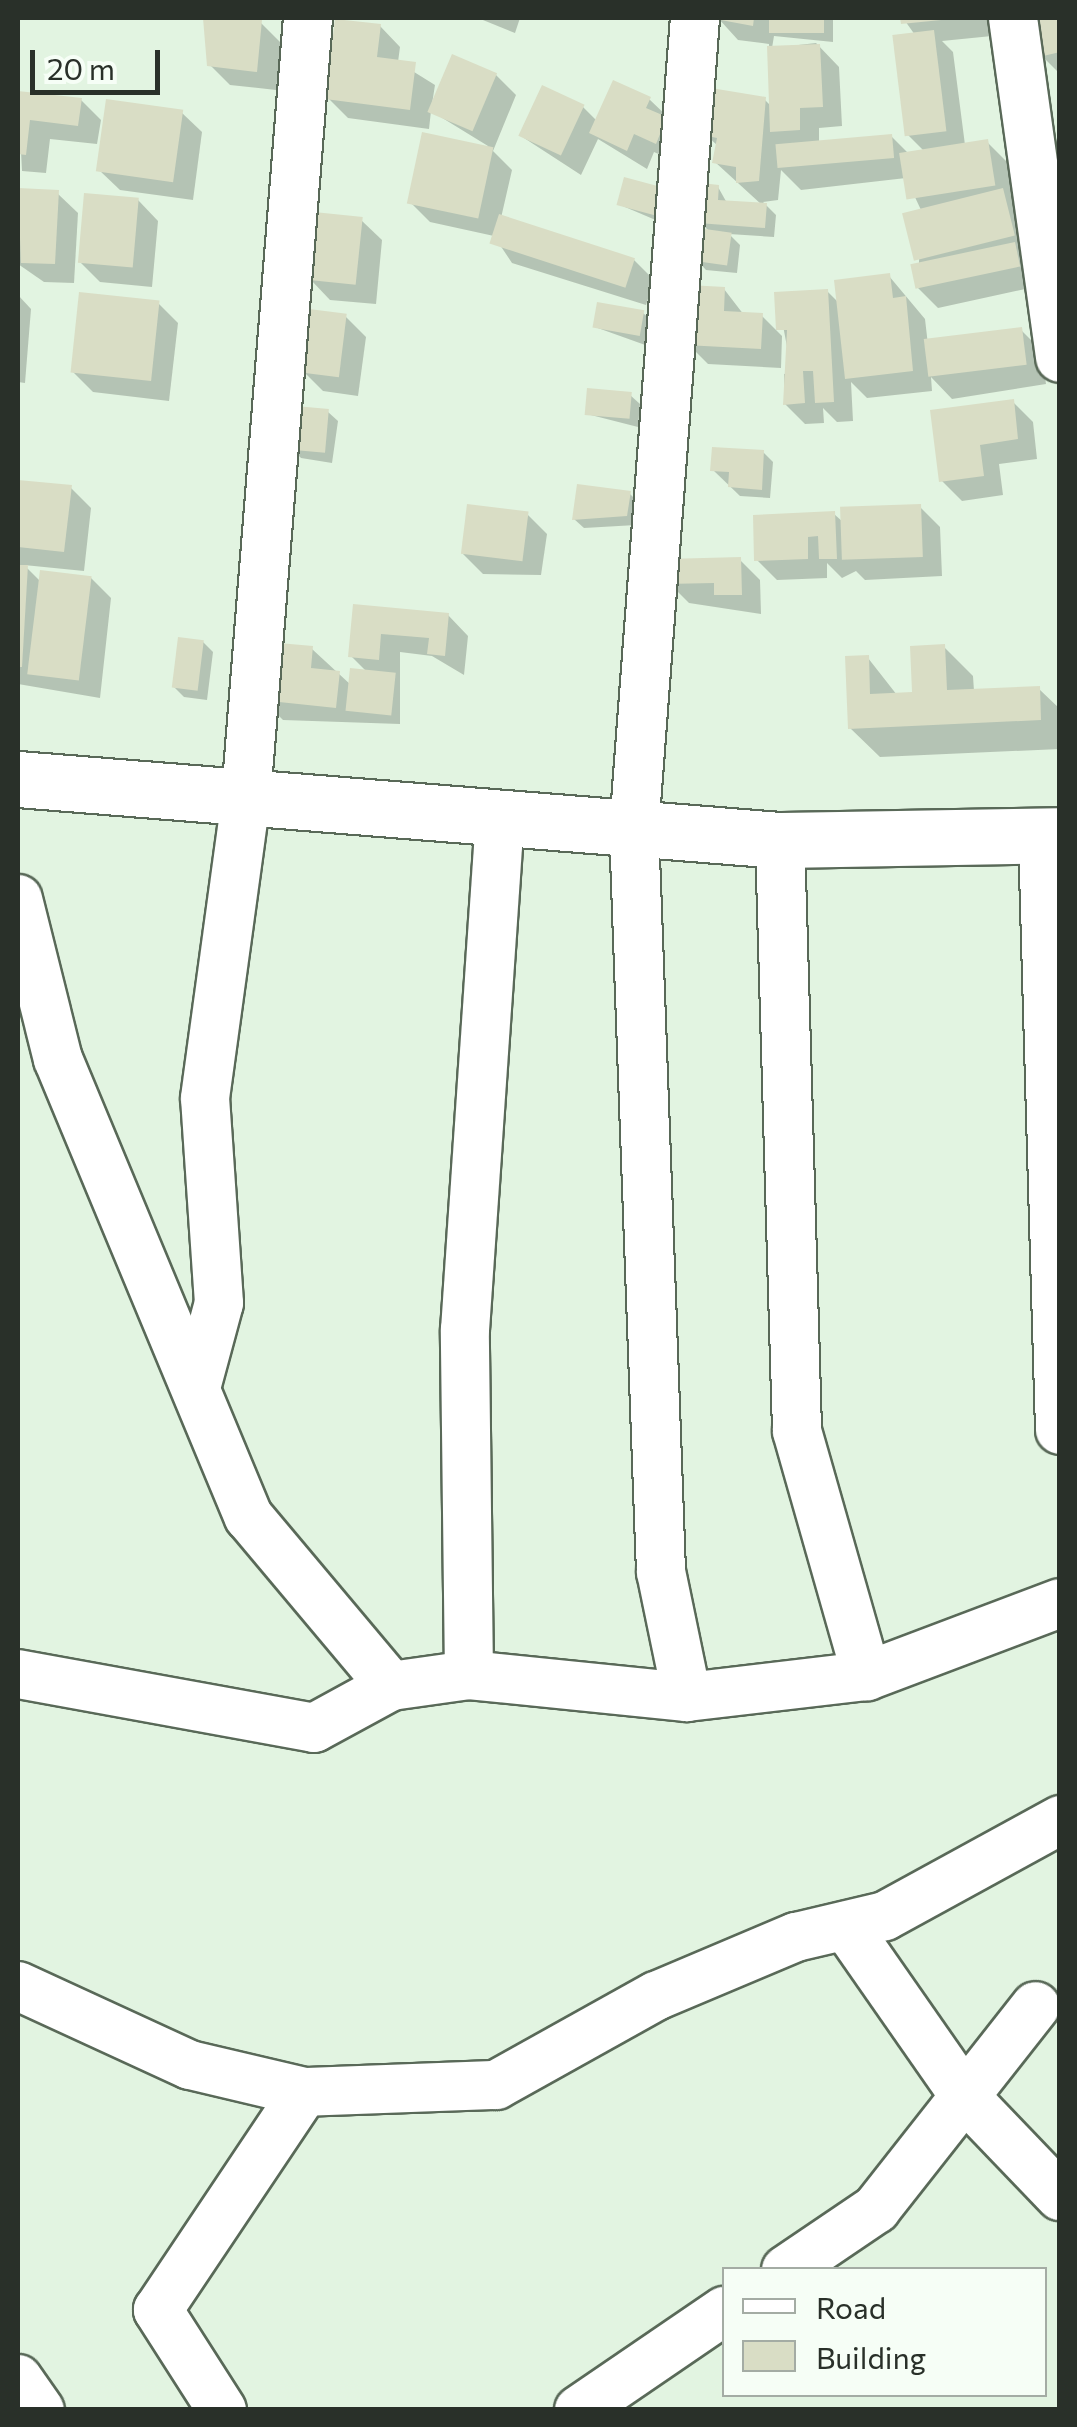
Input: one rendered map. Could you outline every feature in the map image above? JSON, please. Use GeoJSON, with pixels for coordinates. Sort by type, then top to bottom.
{"type":"FeatureCollection","features":[{"type":"Feature","properties":{"kind":"street"},"geometry":{"type":"LineString","coordinates":[[196,1388],[219,1304],[205,1098],[246,798],[308,18]]}},
{"type":"Feature","properties":{"kind":"street"},"geometry":{"type":"LineString","coordinates":[[687,1697],[661,1572],[634,829],[695,18]]}},
{"type":"Feature","properties":{"kind":"street"},"geometry":{"type":"LineString","coordinates":[[1014,18],[1060,358]]}},
{"type":"Feature","properties":{"kind":"street"},"geometry":{"type":"LineString","coordinates":[[18,779],[780,840],[1051,836],[1060,1430]]}},
{"type":"Feature","properties":{"kind":"street"},"geometry":{"type":"LineString","coordinates":[[469,1675],[465,1330],[500,818]]}},
{"type":"Feature","properties":{"kind":"street"},"geometry":{"type":"LineString","coordinates":[[780,840],[797,1431],[867,1676]]}},
{"type":"Feature","properties":{"kind":"street"},"geometry":{"type":"LineString","coordinates":[[18,899],[58,1058],[249,1517],[390,1686]]}},
{"type":"Feature","properties":{"kind":"street"},"geometry":{"type":"LineString","coordinates":[[18,1674],[314,1728],[390,1686],[469,1675],[687,1697],[867,1676],[1060,1602]]}},
{"type":"Feature","properties":{"kind":"street"},"geometry":{"type":"LineString","coordinates":[[18,1986],[190,2065],[304,2092],[496,2085],[656,1996],[846,1926],[886,1916],[1060,1820]]}},
{"type":"Feature","properties":{"kind":"street"},"geometry":{"type":"LineString","coordinates":[[846,1926],[966,2098],[1060,2196]]}},
{"type":"Feature","properties":{"kind":"street"},"geometry":{"type":"LineString","coordinates":[[790,2267],[876,2209],[1036,2006]]}},
{"type":"Feature","properties":{"kind":"street"},"geometry":{"type":"LineString","coordinates":[[222,2410],[158,2310],[304,2092]]}},
{"type":"Feature","properties":{"kind":"street"},"geometry":{"type":"LineString","coordinates":[[578,2410],[722,2312]]}},
{"type":"Feature","properties":{"kind":"street"},"geometry":{"type":"LineString","coordinates":[[18,2378],[40,2410]]}},
{"type":"Feature","properties":{"kind":"building"},"geometry":{"type":"Polygon","coordinates":[[[203,18],[262,20],[257,72],[207,66],[203,18]]]}},
{"type":"Feature","properties":{"kind":"building"},"geometry":{"type":"Polygon","coordinates":[[[710,18],[754,18],[753,26],[710,18]]]}},
{"type":"Feature","properties":{"kind":"building"},"geometry":{"type":"Polygon","coordinates":[[[769,18],[824,18],[824,33],[769,33],[769,18]]]}},
{"type":"Feature","properties":{"kind":"building"},"geometry":{"type":"Polygon","coordinates":[[[900,18],[941,18],[941,20],[901,24],[900,18]]]}},
{"type":"Feature","properties":{"kind":"building"},"geometry":{"type":"Polygon","coordinates":[[[1030,18],[1060,18],[1060,52],[1039,57],[1030,18]]]}},
{"type":"Feature","properties":{"kind":"building"},"geometry":{"type":"Polygon","coordinates":[[[335,19],[381,24],[377,57],[416,62],[410,110],[325,99],[335,19]]]}},
{"type":"Feature","properties":{"kind":"building"},"geometry":{"type":"Polygon","coordinates":[[[934,30],[946,131],[905,136],[892,35],[934,30]]]}},
{"type":"Feature","properties":{"kind":"building"},"geometry":{"type":"Polygon","coordinates":[[[820,44],[823,107],[800,108],[800,130],[770,132],[767,46],[820,44]]]}},
{"type":"Feature","properties":{"kind":"building"},"geometry":{"type":"Polygon","coordinates":[[[452,54],[497,73],[472,131],[427,112],[452,54]]]}},
{"type":"Feature","properties":{"kind":"building"},"geometry":{"type":"Polygon","coordinates":[[[613,80],[651,97],[646,108],[667,117],[656,144],[634,134],[627,151],[589,133],[613,80]]]}},
{"type":"Feature","properties":{"kind":"building"},"geometry":{"type":"Polygon","coordinates":[[[542,85],[585,105],[561,156],[518,136],[542,85]]]}},
{"type":"Feature","properties":{"kind":"building"},"geometry":{"type":"Polygon","coordinates":[[[711,88],[766,97],[759,181],[736,183],[736,167],[712,163],[717,138],[703,135],[711,88]]]}},
{"type":"Feature","properties":{"kind":"building"},"geometry":{"type":"Polygon","coordinates":[[[18,91],[82,98],[78,126],[30,120],[26,155],[18,154],[18,91]]]}},
{"type":"Feature","properties":{"kind":"building"},"geometry":{"type":"Polygon","coordinates":[[[106,99],[183,110],[173,182],[96,171],[106,99]]]}},
{"type":"Feature","properties":{"kind":"building"},"geometry":{"type":"Polygon","coordinates":[[[422,132],[493,147],[478,219],[407,203],[422,132]]]}},
{"type":"Feature","properties":{"kind":"building"},"geometry":{"type":"Polygon","coordinates":[[[892,134],[894,158],[778,168],[775,144],[892,134]]]}},
{"type":"Feature","properties":{"kind":"building"},"geometry":{"type":"Polygon","coordinates":[[[988,139],[995,185],[906,200],[899,153],[988,139]]]}},
{"type":"Feature","properties":{"kind":"building"},"geometry":{"type":"Polygon","coordinates":[[[624,177],[671,190],[664,218],[616,205],[624,177]]]}},
{"type":"Feature","properties":{"kind":"building"},"geometry":{"type":"Polygon","coordinates":[[[701,183],[719,185],[718,200],[767,203],[765,228],[698,223],[701,183]]]}},
{"type":"Feature","properties":{"kind":"building"},"geometry":{"type":"Polygon","coordinates":[[[18,188],[59,190],[55,264],[21,263],[18,188]]]}},
{"type":"Feature","properties":{"kind":"building"},"geometry":{"type":"Polygon","coordinates":[[[1003,188],[1015,236],[914,261],[902,213],[1003,188]]]}},
{"type":"Feature","properties":{"kind":"building"},"geometry":{"type":"Polygon","coordinates":[[[84,193],[139,198],[133,268],[78,263],[84,193]]]}},
{"type":"Feature","properties":{"kind":"building"},"geometry":{"type":"Polygon","coordinates":[[[314,212],[363,217],[356,285],[307,280],[314,212]]]}},
{"type":"Feature","properties":{"kind":"building"},"geometry":{"type":"Polygon","coordinates":[[[499,214],[635,258],[625,288],[489,243],[499,214]]]}},
{"type":"Feature","properties":{"kind":"building"},"geometry":{"type":"Polygon","coordinates":[[[698,228],[732,233],[727,265],[693,261],[698,228]]]}},
{"type":"Feature","properties":{"kind":"building"},"geometry":{"type":"Polygon","coordinates":[[[1015,242],[1020,266],[916,289],[910,264],[1015,242]]]}},
{"type":"Feature","properties":{"kind":"building"},"geometry":{"type":"Polygon","coordinates":[[[890,273],[893,298],[906,296],[913,371],[845,379],[834,280],[890,273]]]}},
{"type":"Feature","properties":{"kind":"building"},"geometry":{"type":"Polygon","coordinates":[[[688,285],[725,287],[724,311],[763,313],[761,349],[685,345],[688,285]]]}},
{"type":"Feature","properties":{"kind":"building"},"geometry":{"type":"Polygon","coordinates":[[[828,289],[834,402],[815,403],[813,371],[803,371],[805,403],[783,405],[787,330],[776,330],[774,292],[828,289]]]}},
{"type":"Feature","properties":{"kind":"building"},"geometry":{"type":"Polygon","coordinates":[[[79,292],[160,300],[151,381],[71,373],[79,292]]]}},
{"type":"Feature","properties":{"kind":"building"},"geometry":{"type":"Polygon","coordinates":[[[597,302],[644,310],[640,336],[592,328],[597,302]]]}},
{"type":"Feature","properties":{"kind":"building"},"geometry":{"type":"Polygon","coordinates":[[[309,309],[347,314],[339,377],[301,373],[309,309]]]}},
{"type":"Feature","properties":{"kind":"building"},"geometry":{"type":"Polygon","coordinates":[[[1022,327],[1027,365],[928,377],[924,339],[1022,327]]]}},
{"type":"Feature","properties":{"kind":"building"},"geometry":{"type":"Polygon","coordinates":[[[587,388],[632,392],[629,419],[585,415],[587,388]]]}},
{"type":"Feature","properties":{"kind":"building"},"geometry":{"type":"Polygon","coordinates":[[[1014,399],[1018,439],[980,445],[984,476],[939,482],[930,410],[1014,399]]]}},
{"type":"Feature","properties":{"kind":"building"},"geometry":{"type":"Polygon","coordinates":[[[295,406],[329,409],[325,453],[291,450],[295,406]]]}},
{"type":"Feature","properties":{"kind":"building"},"geometry":{"type":"Polygon","coordinates":[[[712,447],[764,450],[762,490],[728,487],[729,472],[710,471],[712,447]]]}},
{"type":"Feature","properties":{"kind":"building"},"geometry":{"type":"Polygon","coordinates":[[[18,480],[72,485],[64,552],[18,547],[18,480]]]}},
{"type":"Feature","properties":{"kind":"building"},"geometry":{"type":"Polygon","coordinates":[[[577,484],[631,491],[627,516],[572,520],[577,484]]]}},
{"type":"Feature","properties":{"kind":"building"},"geometry":{"type":"Polygon","coordinates":[[[467,504],[529,512],[522,561],[461,554],[467,504]]]}},
{"type":"Feature","properties":{"kind":"building"},"geometry":{"type":"Polygon","coordinates":[[[921,504],[923,557],[842,560],[840,507],[921,504]]]}},
{"type":"Feature","properties":{"kind":"building"},"geometry":{"type":"Polygon","coordinates":[[[835,511],[837,559],[819,559],[818,536],[808,537],[808,559],[754,561],[753,515],[835,511]]]}},
{"type":"Feature","properties":{"kind":"building"},"geometry":{"type":"Polygon","coordinates":[[[741,557],[742,595],[714,595],[714,583],[666,584],[666,559],[741,557]]]}},
{"type":"Feature","properties":{"kind":"building"},"geometry":{"type":"Polygon","coordinates":[[[18,565],[28,565],[22,667],[18,667],[18,565]]]}},
{"type":"Feature","properties":{"kind":"building"},"geometry":{"type":"Polygon","coordinates":[[[40,570],[92,576],[79,681],[27,674],[40,570]]]}},
{"type":"Feature","properties":{"kind":"building"},"geometry":{"type":"Polygon","coordinates":[[[353,604],[449,613],[445,656],[427,654],[429,638],[381,634],[379,660],[348,657],[353,604]]]}},
{"type":"Feature","properties":{"kind":"building"},"geometry":{"type":"Polygon","coordinates":[[[178,637],[204,640],[198,691],[172,688],[178,637]]]}},
{"type":"Feature","properties":{"kind":"building"},"geometry":{"type":"Polygon","coordinates":[[[267,642],[313,646],[311,668],[340,671],[336,708],[260,700],[267,642]]]}},
{"type":"Feature","properties":{"kind":"building"},"geometry":{"type":"Polygon","coordinates":[[[945,644],[947,690],[1040,686],[1041,720],[848,729],[845,656],[869,655],[870,694],[912,692],[910,646],[945,644]]]}},
{"type":"Feature","properties":{"kind":"building"},"geometry":{"type":"Polygon","coordinates":[[[350,668],[396,673],[391,716],[346,711],[350,668]]]}}]}
